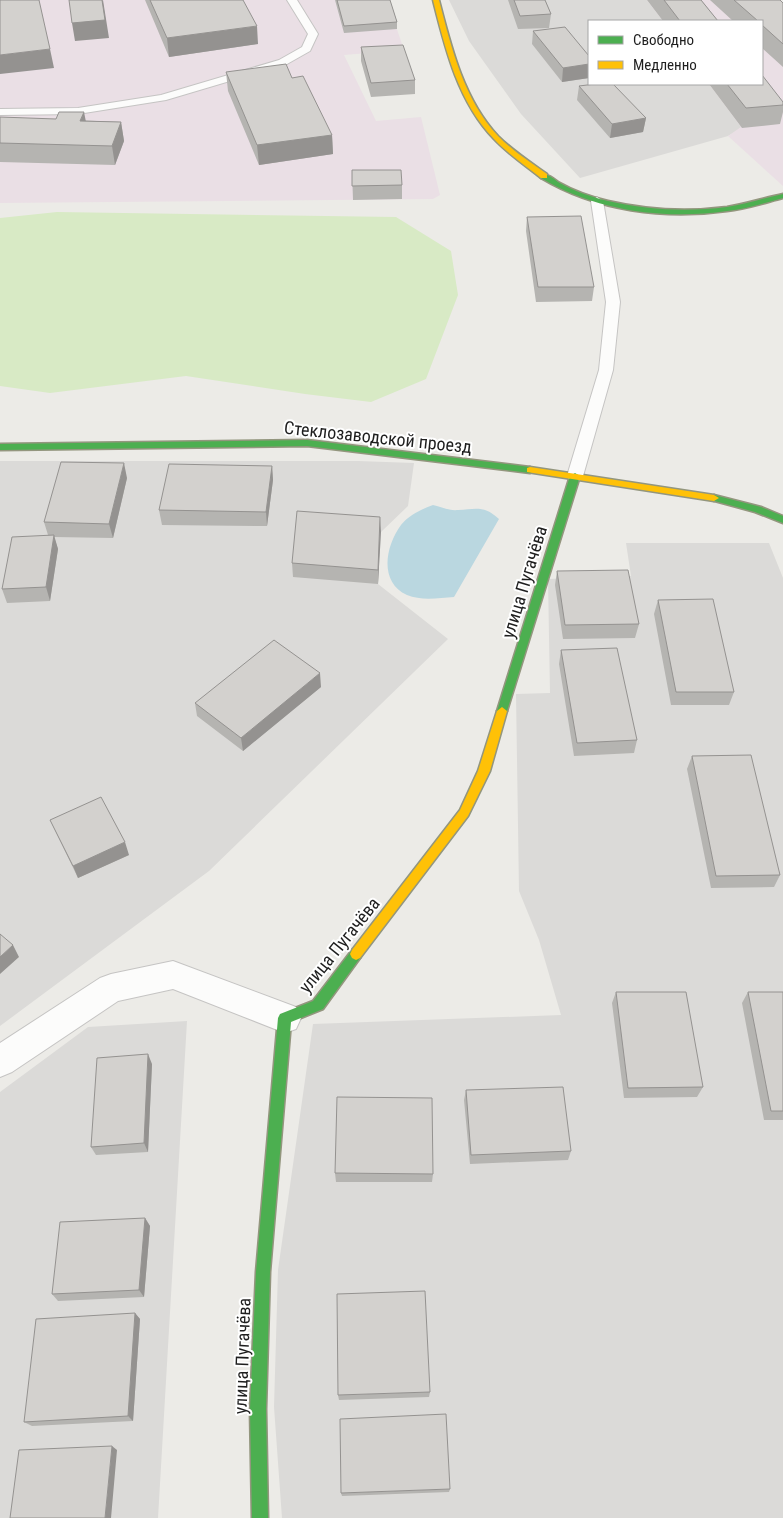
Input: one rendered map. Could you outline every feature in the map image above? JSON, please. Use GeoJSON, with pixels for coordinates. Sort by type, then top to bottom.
{"type":"FeatureCollection","features":[{"type":"Feature","properties":{"kind":"street"},"geometry":{"type":"LineString","coordinates":[[436,0],[447,44],[470,104],[491,132],[516,155],[551,181],[597,200],[631,208],[677,212],[727,209],[783,196]]}},
{"type":"Feature","properties":{"kind":"street","name":"Стеклозаводской проезд"},"geometry":{"type":"LineString","coordinates":[[0,447],[307,443],[575,476],[719,499],[758,509],[783,520]]}},
{"type":"Feature","properties":{"kind":"street","name":"улица Пугачёва"},"geometry":{"type":"LineString","coordinates":[[260,1518],[258,1409],[263,1272],[284,1018],[318,1004],[464,813],[484,771],[575,476]]}},
{"type":"Feature","properties":{"kind":"street"},"geometry":{"type":"LineString","coordinates":[[0,1061],[111,988],[173,975],[284,1018]]}},
{"type":"Feature","properties":{"kind":"lane"},"geometry":{"type":"LineString","coordinates":[[0,112],[78,111],[118,106],[162,98],[283,62],[306,49],[313,34],[292,0]]}},
{"type":"Feature","properties":{"kind":"lane"},"geometry":{"type":"LineString","coordinates":[[575,476],[606,370],[613,302],[597,200]]}},
{"type":"Feature","properties":{"kind":"shaded area"},"geometry":{"type":"Polygon","coordinates":[[[0,0],[387,0],[404,50],[344,55],[376,121],[421,117],[440,195],[433,199],[0,203],[0,0]]]}},
{"type":"Feature","properties":{"kind":"shaded area"},"geometry":{"type":"Polygon","coordinates":[[[449,0],[647,0],[662,20],[588,20],[588,85],[710,85],[742,128],[728,136],[580,178],[521,114],[469,41],[449,0]]]}},
{"type":"Feature","properties":{"kind":"shaded area"},"geometry":{"type":"Polygon","coordinates":[[[647,0],[755,0],[783,25],[783,186],[728,136],[741,127],[710,85],[763,85],[763,20],[662,20],[647,0]]]}},
{"type":"Feature","properties":{"kind":"shaded area"},"geometry":{"type":"Polygon","coordinates":[[[0,461],[358,461],[414,463],[408,506],[381,532],[378,584],[448,639],[209,871],[0,1026],[0,461]]]}},
{"type":"Feature","properties":{"kind":"shaded area"},"geometry":{"type":"Polygon","coordinates":[[[626,543],[769,543],[783,578],[783,1518],[282,1518],[274,1407],[278,1270],[313,1024],[561,1015],[539,940],[519,891],[516,694],[550,693],[548,579],[631,576],[626,543]]]}},
{"type":"Feature","properties":{"kind":"shaded area"},"geometry":{"type":"Polygon","coordinates":[[[187,1021],[158,1518],[0,1518],[0,1092],[88,1027],[187,1021]]]}},
{"type":"Feature","properties":{"kind":"green space"},"geometry":{"type":"Polygon","coordinates":[[[57,212],[396,217],[451,251],[458,295],[426,379],[371,402],[186,376],[50,393],[0,386],[0,218],[57,212]]]}},
{"type":"Feature","properties":{"kind":"water"},"geometry":{"type":"Polygon","coordinates":[[[433,505],[452,510],[484,510],[499,519],[454,597],[424,599],[407,595],[392,582],[389,573],[388,553],[391,543],[404,521],[420,510],[433,505]]]}},
{"type":"Feature","properties":{"kind":"building"},"geometry":{"type":"Polygon","coordinates":[[[0,0],[39,0],[50,49],[0,55],[0,0]]]}},
{"type":"Feature","properties":{"kind":"building"},"geometry":{"type":"Polygon","coordinates":[[[69,0],[102,0],[105,20],[72,23],[69,0]]]}},
{"type":"Feature","properties":{"kind":"building"},"geometry":{"type":"Polygon","coordinates":[[[150,0],[243,0],[257,26],[167,38],[150,0]]]}},
{"type":"Feature","properties":{"kind":"building"},"geometry":{"type":"Polygon","coordinates":[[[337,0],[390,0],[397,22],[344,26],[337,0]]]}},
{"type":"Feature","properties":{"kind":"building"},"geometry":{"type":"Polygon","coordinates":[[[514,0],[545,0],[551,14],[520,16],[514,0]]]}},
{"type":"Feature","properties":{"kind":"building"},"geometry":{"type":"Polygon","coordinates":[[[664,0],[701,0],[717,20],[679,20],[664,0]]]}},
{"type":"Feature","properties":{"kind":"building"},"geometry":{"type":"Polygon","coordinates":[[[734,0],[780,0],[783,3],[783,44],[763,26],[763,20],[757,20],[734,0]]]}},
{"type":"Feature","properties":{"kind":"building"},"geometry":{"type":"Polygon","coordinates":[[[565,27],[588,55],[588,64],[563,68],[533,31],[565,27]]]}},
{"type":"Feature","properties":{"kind":"building"},"geometry":{"type":"Polygon","coordinates":[[[403,45],[415,80],[371,83],[361,47],[403,45]]]}},
{"type":"Feature","properties":{"kind":"building"},"geometry":{"type":"Polygon","coordinates":[[[286,64],[292,78],[303,76],[332,135],[257,145],[226,72],[286,64]]]}},
{"type":"Feature","properties":{"kind":"building"},"geometry":{"type":"Polygon","coordinates":[[[763,76],[783,102],[783,105],[746,108],[728,85],[763,85],[763,76]]]}},
{"type":"Feature","properties":{"kind":"building"},"geometry":{"type":"Polygon","coordinates":[[[614,85],[646,118],[612,124],[579,86],[614,85]]]}},
{"type":"Feature","properties":{"kind":"building"},"geometry":{"type":"Polygon","coordinates":[[[59,112],[84,112],[80,121],[121,122],[112,146],[0,143],[0,117],[56,119],[59,112]]]}},
{"type":"Feature","properties":{"kind":"building"},"geometry":{"type":"Polygon","coordinates":[[[352,170],[401,170],[402,185],[352,186],[352,170]]]}},
{"type":"Feature","properties":{"kind":"building"},"geometry":{"type":"Polygon","coordinates":[[[581,216],[594,287],[538,287],[527,217],[581,216]]]}},
{"type":"Feature","properties":{"kind":"building"},"geometry":{"type":"Polygon","coordinates":[[[61,462],[124,463],[109,524],[44,522],[61,462]]]}},
{"type":"Feature","properties":{"kind":"building"},"geometry":{"type":"Polygon","coordinates":[[[169,464],[272,466],[266,512],[159,510],[169,464]]]}},
{"type":"Feature","properties":{"kind":"building"},"geometry":{"type":"Polygon","coordinates":[[[297,511],[380,517],[378,570],[292,563],[297,511]]]}},
{"type":"Feature","properties":{"kind":"building"},"geometry":{"type":"Polygon","coordinates":[[[54,535],[46,587],[2,589],[12,537],[54,535]]]}},
{"type":"Feature","properties":{"kind":"building"},"geometry":{"type":"Polygon","coordinates":[[[628,570],[639,624],[565,625],[557,571],[628,570]]]}},
{"type":"Feature","properties":{"kind":"building"},"geometry":{"type":"Polygon","coordinates":[[[713,599],[734,692],[676,692],[658,600],[713,599]]]}},
{"type":"Feature","properties":{"kind":"building"},"geometry":{"type":"Polygon","coordinates":[[[274,640],[320,673],[241,738],[195,703],[274,640]]]}},
{"type":"Feature","properties":{"kind":"building"},"geometry":{"type":"Polygon","coordinates":[[[617,648],[637,740],[577,743],[561,650],[617,648]]]}},
{"type":"Feature","properties":{"kind":"building"},"geometry":{"type":"Polygon","coordinates":[[[751,755],[780,875],[716,876],[692,756],[751,755]]]}},
{"type":"Feature","properties":{"kind":"building"},"geometry":{"type":"Polygon","coordinates":[[[101,797],[125,842],[73,866],[50,820],[101,797]]]}},
{"type":"Feature","properties":{"kind":"building"},"geometry":{"type":"Polygon","coordinates":[[[0,934],[13,945],[0,957],[0,934]]]}},
{"type":"Feature","properties":{"kind":"building"},"geometry":{"type":"Polygon","coordinates":[[[616,992],[686,992],[703,1087],[628,1088],[616,992]]]}},
{"type":"Feature","properties":{"kind":"building"},"geometry":{"type":"Polygon","coordinates":[[[748,992],[783,992],[783,1111],[771,1111],[748,992]]]}},
{"type":"Feature","properties":{"kind":"building"},"geometry":{"type":"Polygon","coordinates":[[[148,1054],[144,1143],[91,1147],[97,1058],[148,1054]]]}},
{"type":"Feature","properties":{"kind":"building"},"geometry":{"type":"Polygon","coordinates":[[[563,1087],[571,1151],[471,1155],[466,1090],[563,1087]]]}},
{"type":"Feature","properties":{"kind":"building"},"geometry":{"type":"Polygon","coordinates":[[[337,1097],[432,1098],[433,1174],[335,1173],[337,1097]]]}},
{"type":"Feature","properties":{"kind":"building"},"geometry":{"type":"Polygon","coordinates":[[[145,1218],[139,1290],[52,1294],[60,1222],[145,1218]]]}},
{"type":"Feature","properties":{"kind":"building"},"geometry":{"type":"Polygon","coordinates":[[[425,1291],[430,1392],[338,1395],[337,1294],[425,1291]]]}},
{"type":"Feature","properties":{"kind":"building"},"geometry":{"type":"Polygon","coordinates":[[[135,1313],[128,1416],[24,1422],[36,1319],[135,1313]]]}},
{"type":"Feature","properties":{"kind":"building"},"geometry":{"type":"Polygon","coordinates":[[[446,1414],[450,1489],[341,1493],[340,1419],[446,1414]]]}},
{"type":"Feature","properties":{"kind":"building"},"geometry":{"type":"Polygon","coordinates":[[[112,1446],[105,1518],[10,1518],[19,1450],[112,1446]]]}},
{"type":"Feature","properties":{"kind":"traffic: fast"},"geometry":{"type":"LineString","coordinates":[[544,176],[584,196],[607,203],[657,211],[682,212],[727,209],[783,196]]}},
{"type":"Feature","properties":{"kind":"traffic: fast"},"geometry":{"type":"LineString","coordinates":[[0,447],[307,443],[530,470]]}},
{"type":"Feature","properties":{"kind":"traffic: fast"},"geometry":{"type":"LineString","coordinates":[[502,711],[575,476]]}},
{"type":"Feature","properties":{"kind":"traffic: fast"},"geometry":{"type":"LineString","coordinates":[[714,498],[758,509],[783,520]]}},
{"type":"Feature","properties":{"kind":"traffic: fast"},"geometry":{"type":"LineString","coordinates":[[260,1518],[258,1409],[263,1272],[285,1018],[318,1005],[356,954]]}},
{"type":"Feature","properties":{"kind":"traffic: slow"},"geometry":{"type":"LineString","coordinates":[[436,0],[450,52],[470,101],[490,131],[502,144],[544,176]]}},
{"type":"Feature","properties":{"kind":"traffic: slow"},"geometry":{"type":"LineString","coordinates":[[530,470],[714,498]]}},
{"type":"Feature","properties":{"kind":"traffic: slow"},"geometry":{"type":"LineString","coordinates":[[356,954],[464,813],[484,771],[502,711]]}}]}
